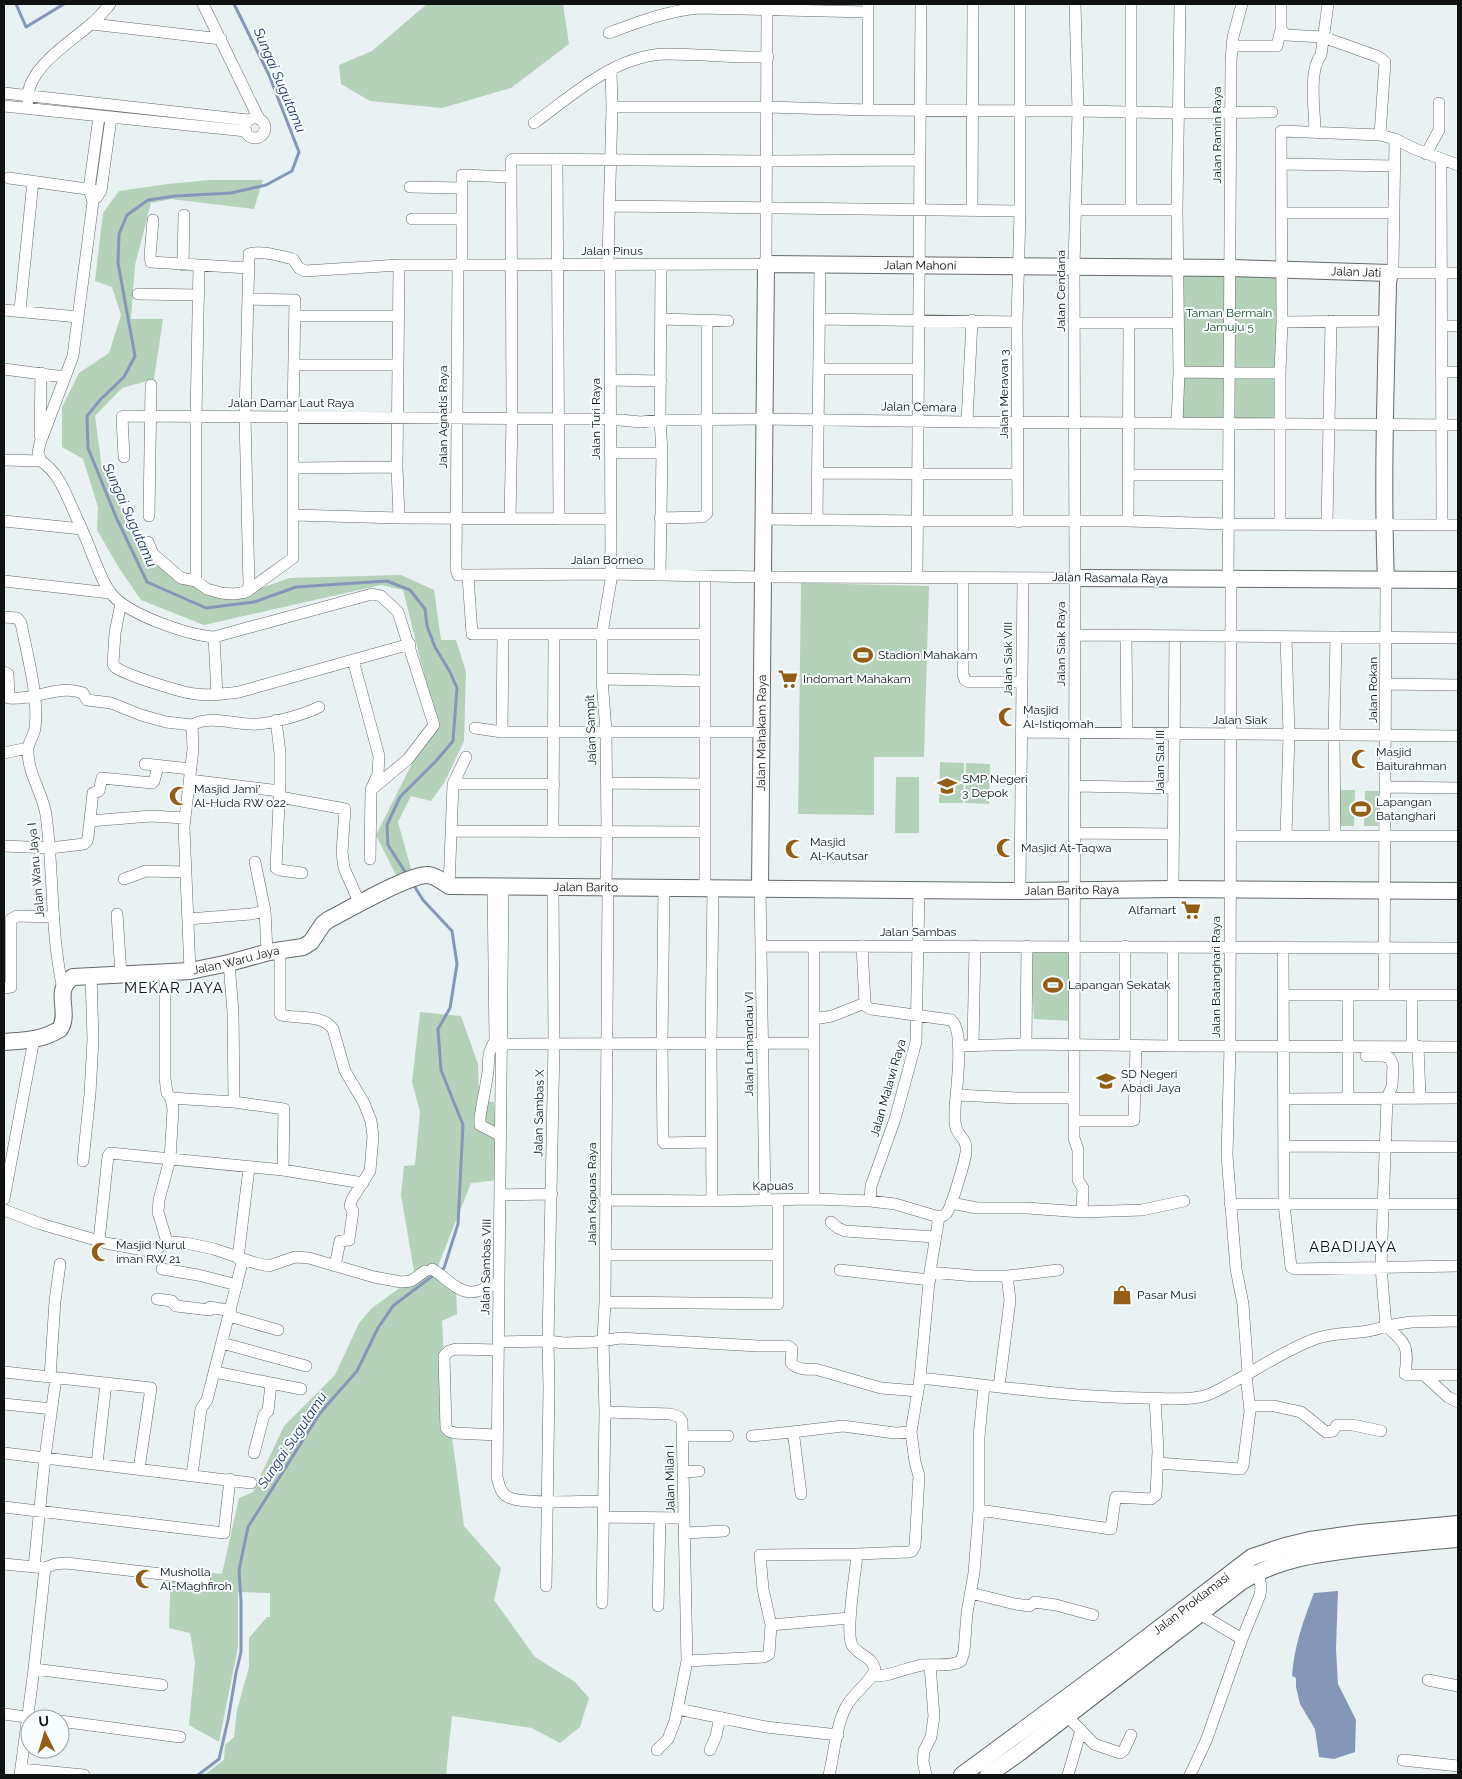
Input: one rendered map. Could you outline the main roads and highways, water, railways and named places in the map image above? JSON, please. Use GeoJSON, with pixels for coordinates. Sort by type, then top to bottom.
{"type":"FeatureCollection","features":[{"type":"Feature","properties":{"kind":"water"},"geometry":{"type":"Polygon","coordinates":[[[1338,1591],[1336,1649],[1338,1684],[1356,1720],[1355,1752],[1334,1759],[1319,1757],[1315,1729],[1300,1704],[1296,1678],[1292,1676],[1300,1634],[1314,1593],[1338,1591]]]}},
{"type":"Feature","properties":{"kind":"waterway","name":"Sungai Sugutamu"},"geometry":{"type":"LineString","coordinates":[[16,4],[26,27],[64,4]]}},
{"type":"Feature","properties":{"kind":"waterway","name":"Sungai Sugutamu"},"geometry":{"type":"LineString","coordinates":[[234,4],[269,75],[299,152],[292,171],[266,185],[231,193],[175,196],[148,200],[127,215],[119,234],[118,263],[135,356],[124,377],[101,399],[87,416],[88,448],[116,517],[147,582],[206,608],[254,602],[296,587],[387,581],[410,590],[425,609],[427,626],[435,647],[457,688],[453,741],[400,797],[387,825],[388,845],[407,875]]}},
{"type":"Feature","properties":{"kind":"waterway","name":"Sungai Sugutamu"},"geometry":{"type":"LineString","coordinates":[[413,884],[423,900],[452,931],[457,964],[450,1008],[438,1029],[441,1070],[463,1125],[458,1224],[444,1268],[440,1271]]}},
{"type":"Feature","properties":{"kind":"waterway","name":"Sungai Sugutamu"},"geometry":{"type":"LineString","coordinates":[[198,1775],[219,1759],[228,1720],[241,1652],[239,1570],[248,1527],[320,1413],[357,1371],[378,1328],[393,1306],[435,1274]]}},
{"type":"Feature","properties":{"kind":"place","name":"Stadion Mahakam"},"geometry":{"type":"Point","coordinates":[863,655]}},
{"type":"Feature","properties":{"kind":"place","name":"Indomart Mahakam"},"geometry":{"type":"Point","coordinates":[788,679]}},
{"type":"Feature","properties":{"kind":"place","name":"Masjid Al-Istiqomah"},"geometry":{"type":"Point","coordinates":[1008,717]}},
{"type":"Feature","properties":{"kind":"place","name":"Masjid Baiturahman"},"geometry":{"type":"Point","coordinates":[1361,759]}},
{"type":"Feature","properties":{"kind":"place","name":"SMP Negeri 3 Depok"},"geometry":{"type":"Point","coordinates":[947,786]}},
{"type":"Feature","properties":{"kind":"place","name":"Masjid Jami' Al-Huda RW 022"},"geometry":{"type":"Point","coordinates":[179,796]}},
{"type":"Feature","properties":{"kind":"place","name":"Lapangan Batanghari"},"geometry":{"type":"Point","coordinates":[1361,809]}},
{"type":"Feature","properties":{"kind":"place","name":"Masjid At-Taqwa"},"geometry":{"type":"Point","coordinates":[1006,848]}},
{"type":"Feature","properties":{"kind":"place","name":"Masjid Al-Kautsar"},"geometry":{"type":"Point","coordinates":[795,849]}},
{"type":"Feature","properties":{"kind":"place","name":"Alfamart"},"geometry":{"type":"Point","coordinates":[1191,910]}},
{"type":"Feature","properties":{"kind":"place","name":"Lapangan Sekatak"},"geometry":{"type":"Point","coordinates":[1053,985]}},
{"type":"Feature","properties":{"kind":"place","name":"SD Negeri Abadi Jaya"},"geometry":{"type":"Point","coordinates":[1106,1081]}},
{"type":"Feature","properties":{"kind":"place","name":"Masjid Nurul iman RW 21"},"geometry":{"type":"Point","coordinates":[101,1252]}},
{"type":"Feature","properties":{"kind":"place","name":"Pasar Musi"},"geometry":{"type":"Point","coordinates":[1122,1295]}},
{"type":"Feature","properties":{"kind":"place","name":"Musholla Al-Maghfiroh"},"geometry":{"type":"Point","coordinates":[145,1579]}},
{"type":"Feature","properties":{"kind":"district","name":"MEKAR JAYA"},"geometry":{"type":"Point","coordinates":[174,988]}},
{"type":"Feature","properties":{"kind":"district","name":"ABADIJAYA"},"geometry":{"type":"Point","coordinates":[1353,1247]}},
{"type":"Feature","properties":{"kind":"park label","name":"Taman Bermain Jamuju 5"},"geometry":{"type":"Point","coordinates":[1229,320]}}]}
